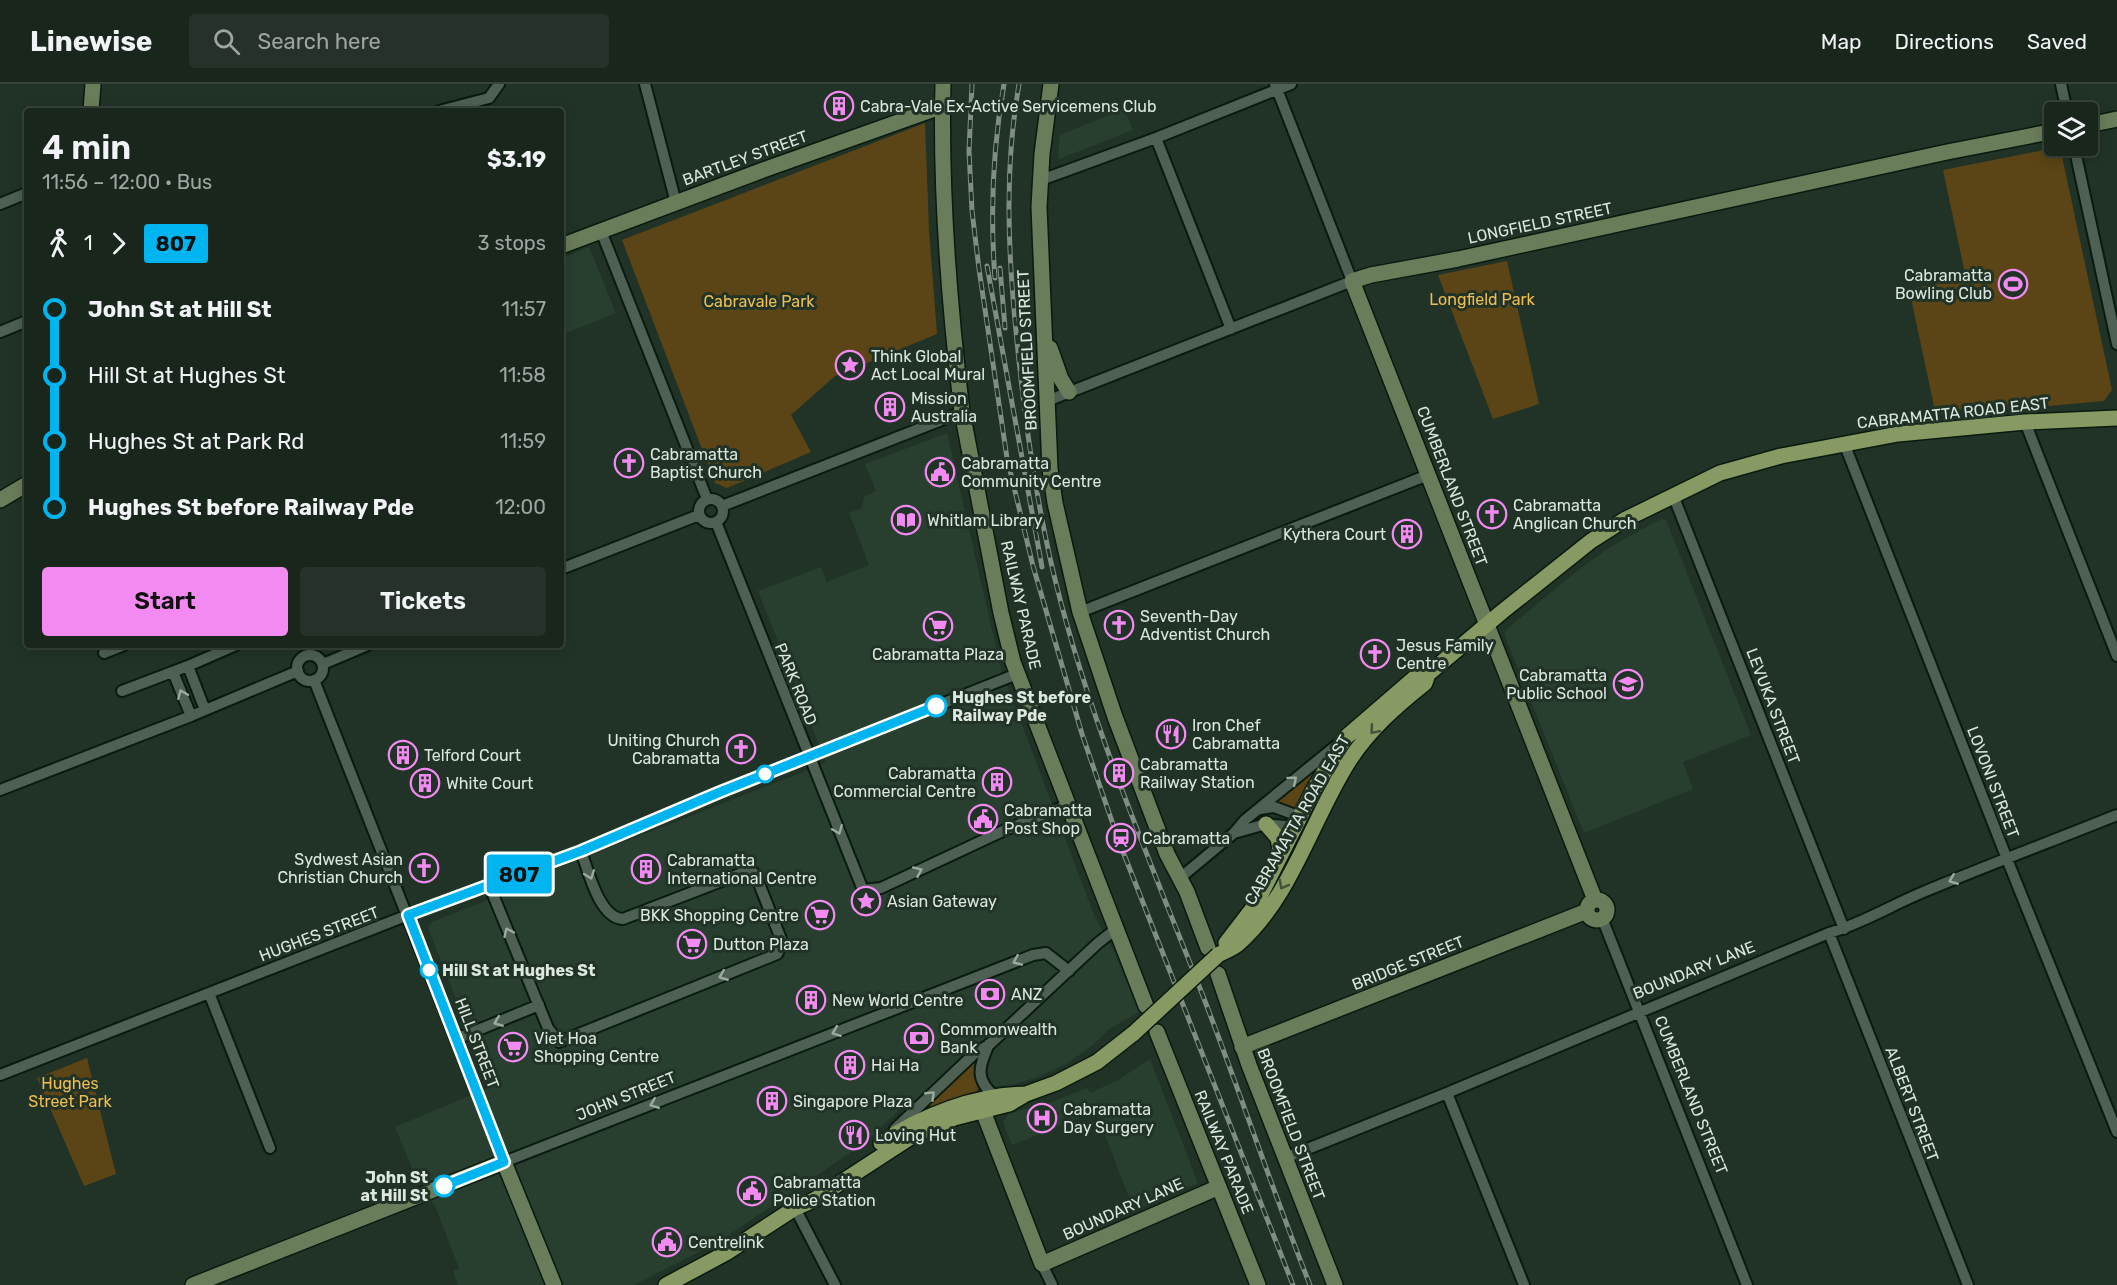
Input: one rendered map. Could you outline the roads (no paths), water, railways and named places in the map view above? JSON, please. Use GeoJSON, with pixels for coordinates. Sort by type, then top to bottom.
{"type":"FeatureCollection","features":[{"type":"Feature","properties":{"kind":"main road","name":"CABRAMATTA ROAD EAST"},"geometry":{"type":"LineString","coordinates":[[1026,1094],[1078,1073],[1116,1048],[1134,1033],[1213,951],[1233,941],[1259,921],[1275,900],[1354,754],[1388,714],[1425,683],[1428,674],[1486,624],[1591,541],[1624,520],[1720,473],[1747,464],[1844,443],[1898,434],[2025,422],[2117,418]]}},
{"type":"Feature","properties":{"kind":"main road","name":"CABRAMATTA ROAD EAST"},"geometry":{"type":"LineString","coordinates":[[1233,941],[1256,904],[1322,775],[1345,738],[1418,675],[1428,674]]}},
{"type":"Feature","properties":{"kind":"main road"},"geometry":{"type":"LineString","coordinates":[[1298,822],[1313,829]]}},
{"type":"Feature","properties":{"kind":"main road"},"geometry":{"type":"LineString","coordinates":[[1266,824],[1278,838],[1281,855]]}},
{"type":"Feature","properties":{"kind":"main road"},"geometry":{"type":"LineString","coordinates":[[795,1208],[805,1195],[899,1131],[922,1119],[996,1097],[1026,1094]]}},
{"type":"Feature","properties":{"kind":"main road"},"geometry":{"type":"LineString","coordinates":[[666,1285],[726,1253],[795,1208],[810,1203],[919,1132],[954,1118],[1010,1104],[1026,1094]]}},
{"type":"Feature","properties":{"kind":"street"},"geometry":{"type":"LineString","coordinates":[[92,108],[93,84]]}},
{"type":"Feature","properties":{"kind":"street"},"geometry":{"type":"LineString","coordinates":[[451,108],[489,98],[499,84]]}},
{"type":"Feature","properties":{"kind":"street"},"geometry":{"type":"LineString","coordinates":[[645,84],[676,203]]}},
{"type":"Feature","properties":{"kind":"street","name":"RAILWAY PARADE"},"geometry":{"type":"LineString","coordinates":[[943,84],[942,185],[949,295],[962,412],[1001,613],[1017,674],[1146,1006]]}},
{"type":"Feature","properties":{"kind":"street","name":"BROOMFIELD STREET"},"geometry":{"type":"LineString","coordinates":[[1051,84],[1042,154],[1039,219],[1052,485],[1080,612],[1115,717],[1167,854],[1213,951]]}},
{"type":"Feature","properties":{"kind":"street"},"geometry":{"type":"LineString","coordinates":[[1041,180],[1156,138],[1276,87],[1291,84]]}},
{"type":"Feature","properties":{"kind":"street"},"geometry":{"type":"LineString","coordinates":[[2061,84],[2065,102]]}},
{"type":"Feature","properties":{"kind":"street","name":"CUMBERLAND STREET"},"geometry":{"type":"LineString","coordinates":[[1276,87],[1410,424],[1591,906]]}},
{"type":"Feature","properties":{"kind":"street","name":"BARTLEY STREET"},"geometry":{"type":"LineString","coordinates":[[564,245],[942,106]]}},
{"type":"Feature","properties":{"kind":"street"},"geometry":{"type":"LineString","coordinates":[[2098,123],[2117,119]]}},
{"type":"Feature","properties":{"kind":"street","name":"LONGFIELD STREET"},"geometry":{"type":"LineString","coordinates":[[1047,401],[1371,275],[1458,259],[1947,152],[2044,133]]}},
{"type":"Feature","properties":{"kind":"street"},"geometry":{"type":"LineString","coordinates":[[1156,138],[1231,329]]}},
{"type":"Feature","properties":{"kind":"street"},"geometry":{"type":"LineString","coordinates":[[2076,156],[2117,344]]}},
{"type":"Feature","properties":{"kind":"street"},"geometry":{"type":"LineString","coordinates":[[0,204],[24,194]]}},
{"type":"Feature","properties":{"kind":"street"},"geometry":{"type":"LineString","coordinates":[[601,231],[707,499]]}},
{"type":"Feature","properties":{"kind":"street"},"geometry":{"type":"LineString","coordinates":[[0,332],[24,322]]}},
{"type":"Feature","properties":{"kind":"street"},"geometry":{"type":"LineString","coordinates":[[1045,331],[1058,372],[1069,392]]}},
{"type":"Feature","properties":{"kind":"street"},"geometry":{"type":"LineString","coordinates":[[722,506],[962,412]]}},
{"type":"Feature","properties":{"kind":"street"},"geometry":{"type":"LineString","coordinates":[[2025,422],[2117,656]]}},
{"type":"Feature","properties":{"kind":"street","name":"LOVONI STREET"},"geometry":{"type":"LineString","coordinates":[[1844,443],[2117,1132]]}},
{"type":"Feature","properties":{"kind":"street"},"geometry":{"type":"LineString","coordinates":[[1080,612],[1428,475]]}},
{"type":"Feature","properties":{"kind":"street"},"geometry":{"type":"LineString","coordinates":[[0,500],[24,486]]}},
{"type":"Feature","properties":{"kind":"street","name":"LEVUKA STREET"},"geometry":{"type":"LineString","coordinates":[[1674,495],[1844,929]]}},
{"type":"Feature","properties":{"kind":"street"},"geometry":{"type":"LineString","coordinates":[[707,499],[714,499],[722,506],[721,517],[716,522],[705,522],[699,515],[699,507],[707,499]]}},
{"type":"Feature","properties":{"kind":"street"},"geometry":{"type":"LineString","coordinates":[[564,568],[699,515]]}},
{"type":"Feature","properties":{"kind":"street","name":"PARK ROAD"},"geometry":{"type":"LineString","coordinates":[[716,522],[863,890],[881,888],[1005,830],[1068,805]]}},
{"type":"Feature","properties":{"kind":"street"},"geometry":{"type":"LineString","coordinates":[[104,653],[116,648]]}},
{"type":"Feature","properties":{"kind":"street"},"geometry":{"type":"LineString","coordinates":[[122,691],[229,648]]}},
{"type":"Feature","properties":{"kind":"street"},"geometry":{"type":"LineString","coordinates":[[323,664],[361,648]]}},
{"type":"Feature","properties":{"kind":"street"},"geometry":{"type":"LineString","coordinates":[[304,650],[315,655],[323,664],[323,672],[314,680],[306,680],[298,671],[298,664],[304,650]]}},
{"type":"Feature","properties":{"kind":"street"},"geometry":{"type":"LineString","coordinates":[[188,666],[205,710]]}},
{"type":"Feature","properties":{"kind":"street"},"geometry":{"type":"LineString","coordinates":[[0,790],[191,716],[298,671]]}},
{"type":"Feature","properties":{"kind":"street"},"geometry":{"type":"LineString","coordinates":[[173,672],[191,716]]}},
{"type":"Feature","properties":{"kind":"street","name":"HUGHES STREET"},"geometry":{"type":"LineString","coordinates":[[0,1075],[408,915],[581,851],[808,756],[1017,674]]}},
{"type":"Feature","properties":{"kind":"street","name":"HILL STREET"},"geometry":{"type":"LineString","coordinates":[[314,680],[554,1285]]}},
{"type":"Feature","properties":{"kind":"street","name":"CABRAMATTA ROAD EAST"},"geometry":{"type":"LineString","coordinates":[[1180,878],[1234,833],[1257,810],[1345,738]]}},
{"type":"Feature","properties":{"kind":"street","name":"CABRAMATTA ROAD EAST"},"geometry":{"type":"LineString","coordinates":[[1257,810],[1274,807],[1298,822]]}},
{"type":"Feature","properties":{"kind":"street","name":"BOUNDARY LANE"},"geometry":{"type":"LineString","coordinates":[[1286,1158],[1829,933],[1859,924],[1887,908],[2117,815]]}},
{"type":"Feature","properties":{"kind":"street","name":"CABRAMATTA ROAD EAST"},"geometry":{"type":"LineString","coordinates":[[1234,833],[1252,826],[1298,822]]}},
{"type":"Feature","properties":{"kind":"street"},"geometry":{"type":"LineString","coordinates":[[489,885],[548,1028],[559,1042],[777,954],[782,944],[756,876],[748,871],[624,919],[612,916],[599,899],[581,851]]}},
{"type":"Feature","properties":{"kind":"street"},"geometry":{"type":"LineString","coordinates":[[1591,906],[1592,919],[1602,918]]}},
{"type":"Feature","properties":{"kind":"street","name":"BRIDGE STREET"},"geometry":{"type":"LineString","coordinates":[[1242,1047],[1591,906]]}},
{"type":"Feature","properties":{"kind":"street","name":"CUMBERLAND STREET"},"geometry":{"type":"LineString","coordinates":[[1602,918],[1747,1285]]}},
{"type":"Feature","properties":{"kind":"street"},"geometry":{"type":"LineString","coordinates":[[873,1149],[974,1054],[990,1044],[1116,929]]}},
{"type":"Feature","properties":{"kind":"street","name":"ALBERT STREET"},"geometry":{"type":"LineString","coordinates":[[1829,933],[1968,1285]]}},
{"type":"Feature","properties":{"kind":"street","name":"JOHN STREET"},"geometry":{"type":"LineString","coordinates":[[193,1285],[1033,955],[1046,953],[1069,971]]}},
{"type":"Feature","properties":{"kind":"street","name":"BROOMFIELD STREET"},"geometry":{"type":"LineString","coordinates":[[1218,974],[1242,1047],[1335,1285]]}},
{"type":"Feature","properties":{"kind":"street"},"geometry":{"type":"LineString","coordinates":[[209,993],[270,1148]]}},
{"type":"Feature","properties":{"kind":"street"},"geometry":{"type":"LineString","coordinates":[[456,1039],[539,1005]]}},
{"type":"Feature","properties":{"kind":"street","name":"RAILWAY PARADE"},"geometry":{"type":"LineString","coordinates":[[1157,1032],[1258,1285]]}},
{"type":"Feature","properties":{"kind":"street"},"geometry":{"type":"LineString","coordinates":[[990,1044],[982,1060],[980,1073],[985,1087],[996,1097]]}},
{"type":"Feature","properties":{"kind":"street"},"geometry":{"type":"LineString","coordinates":[[1447,1093],[1524,1285]]}},
{"type":"Feature","properties":{"kind":"street"},"geometry":{"type":"LineString","coordinates":[[983,1111],[1052,1285]]}},
{"type":"Feature","properties":{"kind":"street","name":"BOUNDARY LANE"},"geometry":{"type":"LineString","coordinates":[[1042,1264],[1219,1187]]}},
{"type":"Feature","properties":{"kind":"street"},"geometry":{"type":"LineString","coordinates":[[795,1208],[835,1285]]}},
{"type":"Feature","properties":{"kind":"railway"},"geometry":{"type":"LineString","coordinates":[[972,84],[969,151],[972,211],[979,269],[1007,458],[1033,566],[1082,734],[1118,839],[1293,1285]]}},
{"type":"Feature","properties":{"kind":"railway"},"geometry":{"type":"LineString","coordinates":[[995,278],[994,181],[997,132],[1004,84]]}},
{"type":"Feature","properties":{"kind":"railway"},"geometry":{"type":"LineString","coordinates":[[1019,84],[1009,180],[1011,277],[1026,423],[1050,558],[1080,670],[1118,780],[1217,1032],[1310,1285]]}},
{"type":"Feature","properties":{"kind":"railway"},"geometry":{"type":"LineString","coordinates":[[987,266],[1042,567]]}},
{"type":"Feature","properties":{"kind":"railway"},"geometry":{"type":"LineString","coordinates":[[1000,268],[1005,328]]}},
{"type":"Feature","properties":{"kind":"place","name":"Cabra-Vale Ex-Active Servicemens Club"},"geometry":{"type":"Point","coordinates":[839,106]}},
{"type":"Feature","properties":{"kind":"place","name":"Cabramatta Bowling Club"},"geometry":{"type":"Point","coordinates":[2013,284]}},
{"type":"Feature","properties":{"kind":"place","name":"Think Global Act Local Mural"},"geometry":{"type":"Point","coordinates":[850,365]}},
{"type":"Feature","properties":{"kind":"place","name":"Mission Australia"},"geometry":{"type":"Point","coordinates":[890,407]}},
{"type":"Feature","properties":{"kind":"place","name":"Cabramatta Baptist Church"},"geometry":{"type":"Point","coordinates":[629,463]}},
{"type":"Feature","properties":{"kind":"place","name":"Cabramatta Community Centre"},"geometry":{"type":"Point","coordinates":[940,472]}},
{"type":"Feature","properties":{"kind":"place","name":"Cabramatta Anglican Church"},"geometry":{"type":"Point","coordinates":[1492,514]}},
{"type":"Feature","properties":{"kind":"place","name":"Whitlam Library"},"geometry":{"type":"Point","coordinates":[906,520]}},
{"type":"Feature","properties":{"kind":"place","name":"Kythera Court"},"geometry":{"type":"Point","coordinates":[1407,534]}},
{"type":"Feature","properties":{"kind":"place","name":"Seventh-Day Adventist Church"},"geometry":{"type":"Point","coordinates":[1119,625]}},
{"type":"Feature","properties":{"kind":"place","name":"Cabramatta Plaza"},"geometry":{"type":"Point","coordinates":[938,626]}},
{"type":"Feature","properties":{"kind":"place","name":"Jesus Family Centre"},"geometry":{"type":"Point","coordinates":[1375,654]}},
{"type":"Feature","properties":{"kind":"place","name":"Cabramatta Public School"},"geometry":{"type":"Point","coordinates":[1628,684]}},
{"type":"Feature","properties":{"kind":"place","name":"Hughes St before Railway Pde"},"geometry":{"type":"Point","coordinates":[936,706]}},
{"type":"Feature","properties":{"kind":"place","name":"Iron Chef Cabramatta"},"geometry":{"type":"Point","coordinates":[1171,734]}},
{"type":"Feature","properties":{"kind":"place","name":"Uniting Church Cabramatta"},"geometry":{"type":"Point","coordinates":[741,749]}},
{"type":"Feature","properties":{"kind":"place","name":"Telford Court"},"geometry":{"type":"Point","coordinates":[403,755]}},
{"type":"Feature","properties":{"kind":"place","name":"Cabramatta Railway Station"},"geometry":{"type":"Point","coordinates":[1119,773]}},
{"type":"Feature","properties":{"kind":"place","name":"Cabramatta Commercial Centre"},"geometry":{"type":"Point","coordinates":[997,782]}},
{"type":"Feature","properties":{"kind":"place","name":"White Court"},"geometry":{"type":"Point","coordinates":[425,783]}},
{"type":"Feature","properties":{"kind":"place","name":"Cabramatta Post Shop"},"geometry":{"type":"Point","coordinates":[983,819]}},
{"type":"Feature","properties":{"kind":"place","name":"Cabramatta"},"geometry":{"type":"Point","coordinates":[1121,838]}},
{"type":"Feature","properties":{"kind":"place","name":"Sydwest Asian Christian Church"},"geometry":{"type":"Point","coordinates":[424,868]}},
{"type":"Feature","properties":{"kind":"place","name":"Cabramatta International Centre"},"geometry":{"type":"Point","coordinates":[646,869]}},
{"type":"Feature","properties":{"kind":"place","name":"Asian Gateway"},"geometry":{"type":"Point","coordinates":[866,901]}},
{"type":"Feature","properties":{"kind":"place","name":"BKK Shopping Centre"},"geometry":{"type":"Point","coordinates":[820,915]}},
{"type":"Feature","properties":{"kind":"place","name":"Dutton Plaza"},"geometry":{"type":"Point","coordinates":[692,944]}},
{"type":"Feature","properties":{"kind":"place","name":"Hill St at Hughes St"},"geometry":{"type":"Point","coordinates":[429,970]}},
{"type":"Feature","properties":{"kind":"place","name":"ANZ"},"geometry":{"type":"Point","coordinates":[990,994]}},
{"type":"Feature","properties":{"kind":"place","name":"New World Centre"},"geometry":{"type":"Point","coordinates":[811,1000]}},
{"type":"Feature","properties":{"kind":"place","name":"Commonwealth Bank"},"geometry":{"type":"Point","coordinates":[919,1038]}},
{"type":"Feature","properties":{"kind":"place","name":"Viet Hoa Shopping Centre"},"geometry":{"type":"Point","coordinates":[513,1047]}},
{"type":"Feature","properties":{"kind":"place","name":"Hai Ha"},"geometry":{"type":"Point","coordinates":[850,1065]}},
{"type":"Feature","properties":{"kind":"place","name":"Singapore Plaza"},"geometry":{"type":"Point","coordinates":[772,1101]}},
{"type":"Feature","properties":{"kind":"place","name":"Cabramatta Day Surgery"},"geometry":{"type":"Point","coordinates":[1042,1118]}},
{"type":"Feature","properties":{"kind":"place","name":"Loving Hut"},"geometry":{"type":"Point","coordinates":[854,1135]}},
{"type":"Feature","properties":{"kind":"place","name":"John St at Hill St"},"geometry":{"type":"Point","coordinates":[444,1186]}},
{"type":"Feature","properties":{"kind":"place","name":"Cabramatta Police Station"},"geometry":{"type":"Point","coordinates":[752,1191]}},
{"type":"Feature","properties":{"kind":"place","name":"Centrelink"},"geometry":{"type":"Point","coordinates":[667,1242]}},
{"type":"Feature","properties":{"kind":"park label","name":"Longfield Park"},"geometry":{"type":"Point","coordinates":[1482,299]}},
{"type":"Feature","properties":{"kind":"park label","name":"Cabravale Park"},"geometry":{"type":"Point","coordinates":[759,301]}},
{"type":"Feature","properties":{"kind":"park label","name":"Hughes Street Park"},"geometry":{"type":"Point","coordinates":[70,1092]}}]}
